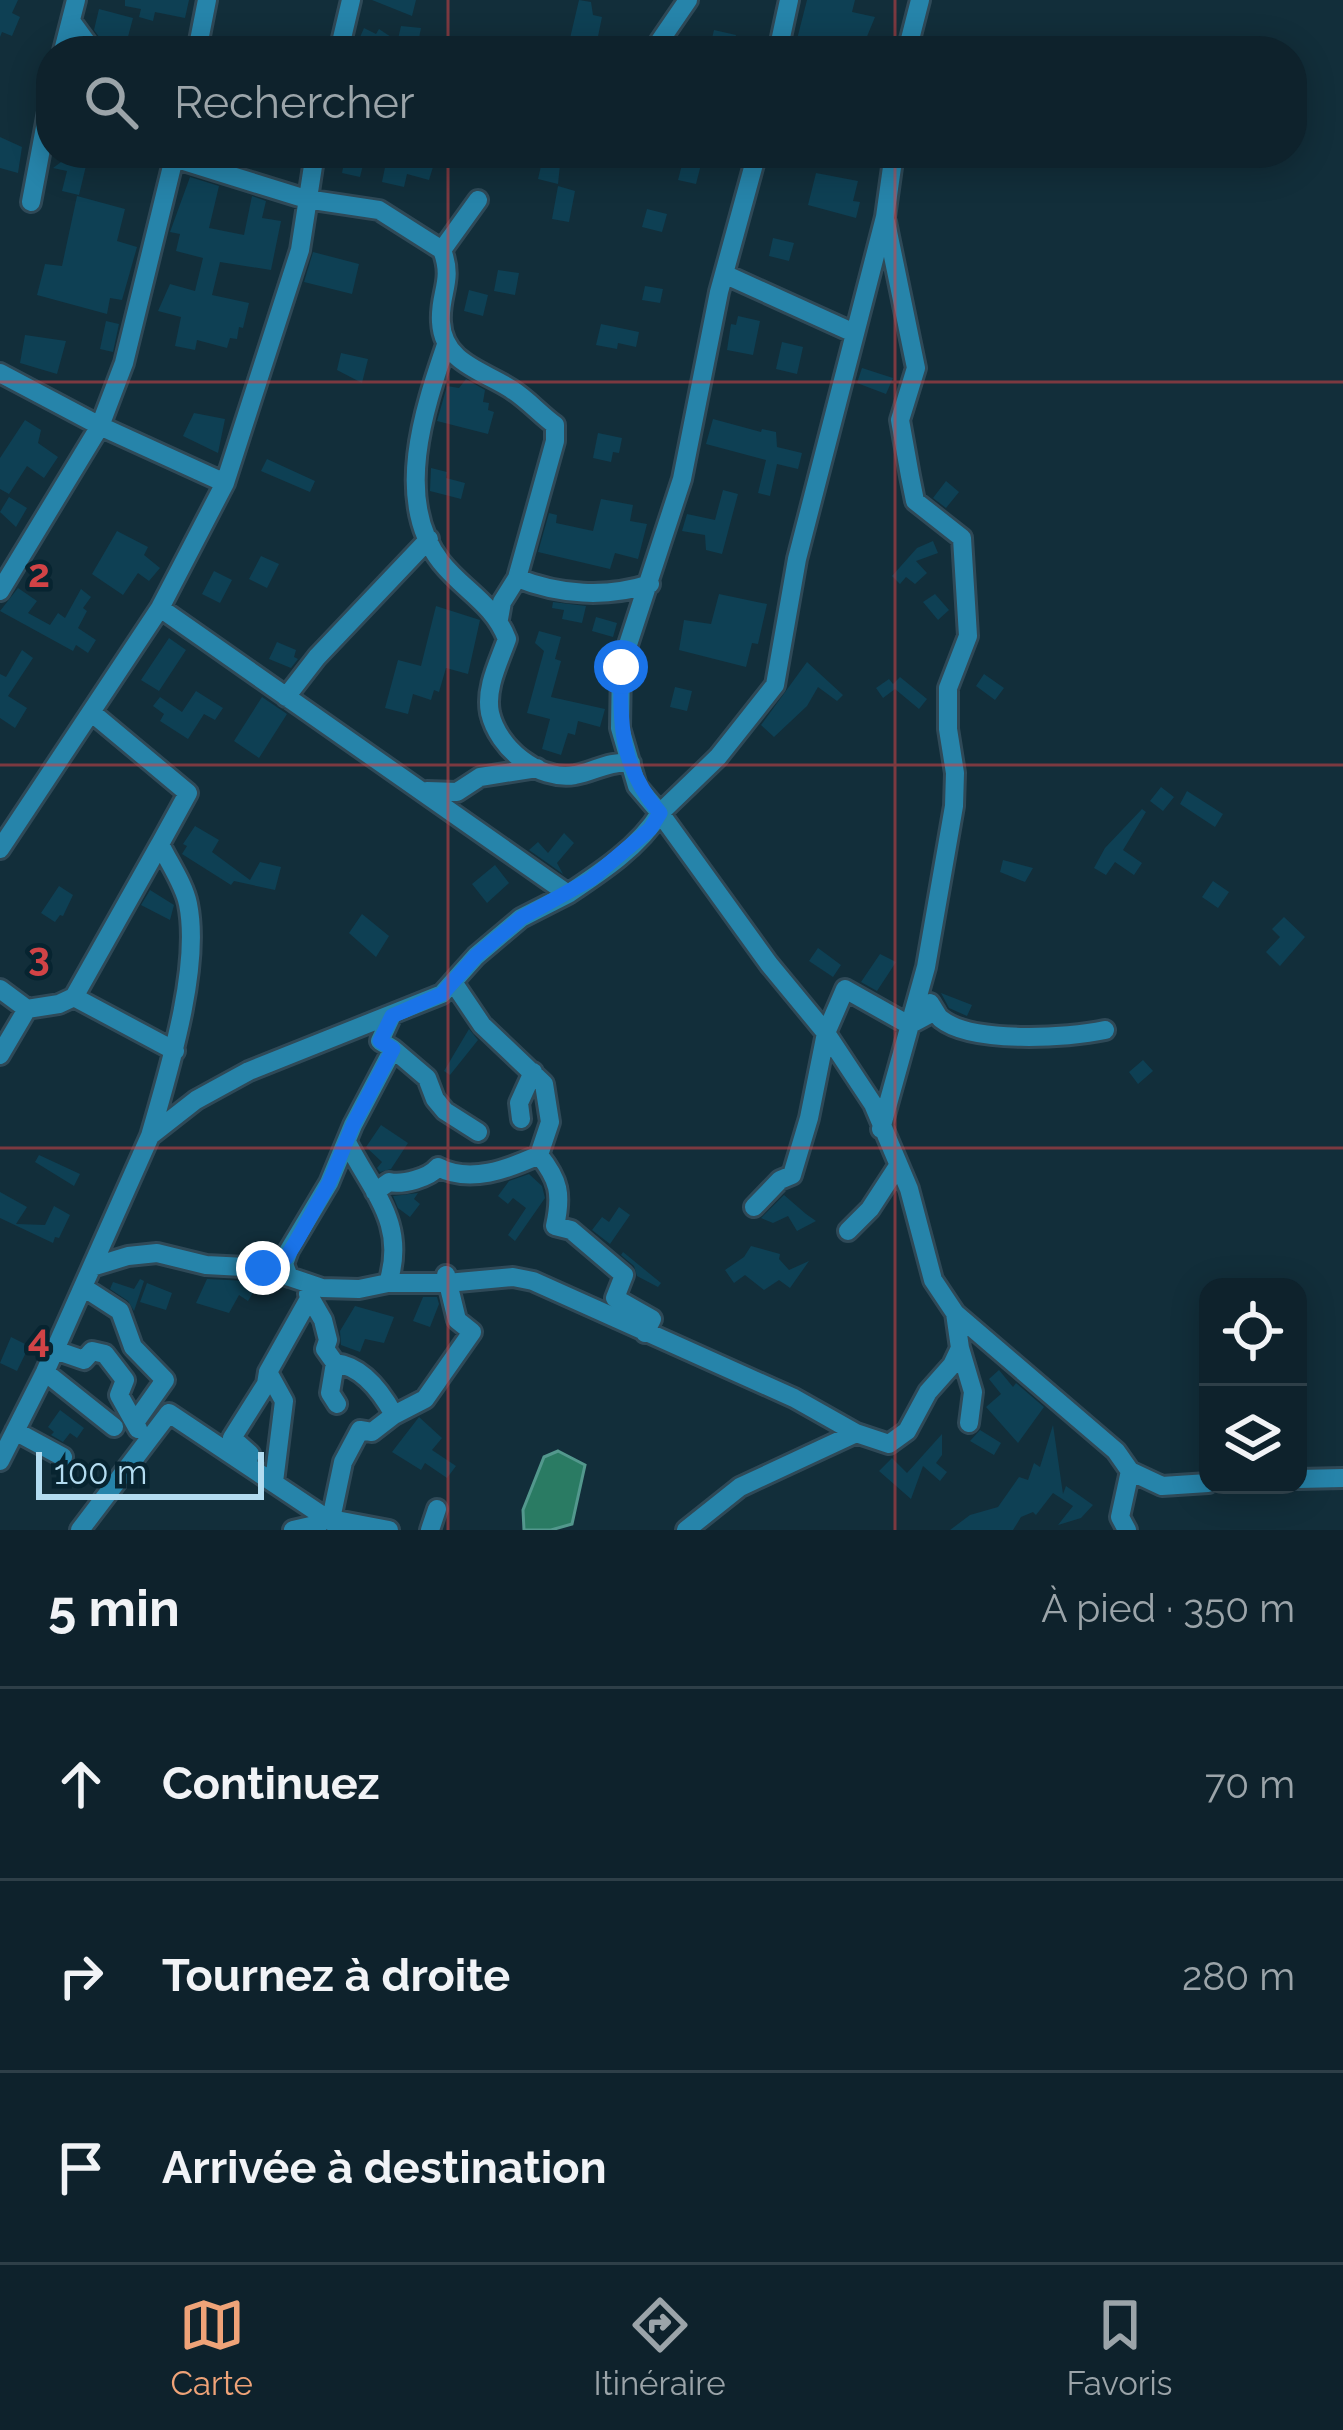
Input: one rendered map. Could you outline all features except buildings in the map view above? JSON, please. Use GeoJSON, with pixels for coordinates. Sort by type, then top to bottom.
{"type":"FeatureCollection","features":[{"type":"Feature","properties":{"kind":"street"},"geometry":{"type":"LineString","coordinates":[[67,36],[76,0]]}},
{"type":"Feature","properties":{"kind":"street"},"geometry":{"type":"LineString","coordinates":[[200,36],[207,0]]}},
{"type":"Feature","properties":{"kind":"street"},"geometry":{"type":"LineString","coordinates":[[343,36],[351,0]]}},
{"type":"Feature","properties":{"kind":"street"},"geometry":{"type":"LineString","coordinates":[[663,36],[688,0]]}},
{"type":"Feature","properties":{"kind":"street"},"geometry":{"type":"LineString","coordinates":[[781,36],[789,0]]}},
{"type":"Feature","properties":{"kind":"street"},"geometry":{"type":"LineString","coordinates":[[911,36],[920,0]]}},
{"type":"Feature","properties":{"kind":"street"},"geometry":{"type":"LineString","coordinates":[[71,21],[82,36]]}},
{"type":"Feature","properties":{"kind":"street"},"geometry":{"type":"LineString","coordinates":[[31,202],[41,168]]}},
{"type":"Feature","properties":{"kind":"street"},"geometry":{"type":"LineString","coordinates":[[0,591],[100,426],[124,363],[167,168]]}},
{"type":"Feature","properties":{"kind":"street"},"geometry":{"type":"LineString","coordinates":[[210,168],[306,199],[379,210],[442,250],[449,270],[440,321],[446,345],[471,371],[511,388],[555,425],[517,578],[496,607]]}},
{"type":"Feature","properties":{"kind":"street"},"geometry":{"type":"LineString","coordinates":[[0,849],[160,608],[225,483],[300,250],[312,168]]}},
{"type":"Feature","properties":{"kind":"street"},"geometry":{"type":"LineString","coordinates":[[753,168],[724,274],[682,479],[621,667],[620,728],[637,786],[826,1033],[873,1104],[908,1189],[933,1280],[955,1313],[1116,1451],[1130,1471],[1162,1486],[1199,1484]]}},
{"type":"Feature","properties":{"kind":"street"},"geometry":{"type":"LineString","coordinates":[[150,1136],[196,1100],[249,1071],[442,994],[476,956],[521,918],[568,894],[650,829],[776,686],[797,559],[885,217],[892,168]]}},
{"type":"Feature","properties":{"kind":"street"},"geometry":{"type":"LineString","coordinates":[[442,250],[478,200]]}},
{"type":"Feature","properties":{"kind":"street"},"geometry":{"type":"LineString","coordinates":[[881,1129],[921,987],[953,806],[948,688],[968,636],[962,538],[915,501],[910,476],[900,420],[916,368],[885,217]]}},
{"type":"Feature","properties":{"kind":"street"},"geometry":{"type":"LineString","coordinates":[[724,274],[854,333]]}},
{"type":"Feature","properties":{"kind":"street"},"geometry":{"type":"LineString","coordinates":[[446,345],[428,398],[416,494],[439,560],[496,607],[507,639],[490,687],[490,714],[512,754],[537,768],[573,776],[610,762],[631,763]]}},
{"type":"Feature","properties":{"kind":"street"},"geometry":{"type":"LineString","coordinates":[[0,373],[100,426],[225,483]]}},
{"type":"Feature","properties":{"kind":"street"},"geometry":{"type":"LineString","coordinates":[[286,698],[317,657],[428,539]]}},
{"type":"Feature","properties":{"kind":"street"},"geometry":{"type":"LineString","coordinates":[[517,578],[584,594],[628,591],[650,584]]}},
{"type":"Feature","properties":{"kind":"street"},"geometry":{"type":"LineString","coordinates":[[160,608],[568,894]]}},
{"type":"Feature","properties":{"kind":"street"},"geometry":{"type":"LineString","coordinates":[[0,989],[28,1009],[74,997],[188,793],[91,712]]}},
{"type":"Feature","properties":{"kind":"street"},"geometry":{"type":"LineString","coordinates":[[424,790],[457,792],[480,777],[537,768]]}},
{"type":"Feature","properties":{"kind":"street"},"geometry":{"type":"LineString","coordinates":[[0,1461],[150,1136],[175,1051],[186,987],[188,900],[160,844]]}},
{"type":"Feature","properties":{"kind":"street"},"geometry":{"type":"LineString","coordinates":[[453,982],[482,1025],[544,1084],[550,1122],[539,1154]]}},
{"type":"Feature","properties":{"kind":"street"},"geometry":{"type":"LineString","coordinates":[[921,987],[941,1019],[982,1034],[1066,1035],[1105,1030]]}},
{"type":"Feature","properties":{"kind":"street"},"geometry":{"type":"LineString","coordinates":[[754,1207],[792,1174],[826,1033],[844,989],[910,1025]]}},
{"type":"Feature","properties":{"kind":"street"},"geometry":{"type":"LineString","coordinates":[[74,997],[175,1051]]}},
{"type":"Feature","properties":{"kind":"street"},"geometry":{"type":"LineString","coordinates":[[0,1055],[28,1009]]}},
{"type":"Feature","properties":{"kind":"street"},"geometry":{"type":"LineString","coordinates":[[910,1025],[935,1011]]}},
{"type":"Feature","properties":{"kind":"street"},"geometry":{"type":"LineString","coordinates":[[392,1016],[380,1041],[427,1078],[446,1111],[478,1132]]}},
{"type":"Feature","properties":{"kind":"street"},"geometry":{"type":"LineString","coordinates":[[247,1464],[250,1454],[232,1438],[286,1345],[296,1278],[329,1183],[393,1049]]}},
{"type":"Feature","properties":{"kind":"street"},"geometry":{"type":"LineString","coordinates":[[521,1119],[519,1103],[533,1072]]}},
{"type":"Feature","properties":{"kind":"street"},"geometry":{"type":"LineString","coordinates":[[347,1142],[386,1204],[394,1238],[388,1282]]}},
{"type":"Feature","properties":{"kind":"street"},"geometry":{"type":"LineString","coordinates":[[375,1192],[389,1182],[399,1184],[432,1174],[438,1167],[474,1176],[539,1154]]}},
{"type":"Feature","properties":{"kind":"street"},"geometry":{"type":"LineString","coordinates":[[539,1154],[558,1178],[560,1202],[554,1226],[571,1230],[624,1275],[615,1298],[652,1319],[645,1333]]}},
{"type":"Feature","properties":{"kind":"street"},"geometry":{"type":"LineString","coordinates":[[848,1231],[870,1209],[898,1166]]}},
{"type":"Feature","properties":{"kind":"street"},"geometry":{"type":"LineString","coordinates":[[92,1267],[157,1253],[206,1265],[263,1268],[341,1288],[513,1276],[889,1444],[907,1431],[960,1348]]}},
{"type":"Feature","properties":{"kind":"street"},"geometry":{"type":"LineString","coordinates":[[296,1278],[323,1320],[325,1348],[335,1363],[330,1393],[337,1404]]}},
{"type":"Feature","properties":{"kind":"street"},"geometry":{"type":"LineString","coordinates":[[336,1524],[343,1462],[360,1430],[372,1432],[425,1399],[472,1332],[457,1320],[446,1279]]}},
{"type":"Feature","properties":{"kind":"street"},"geometry":{"type":"LineString","coordinates":[[83,1287],[120,1311],[133,1347],[165,1380],[136,1420]]}},
{"type":"Feature","properties":{"kind":"street"},"geometry":{"type":"LineString","coordinates":[[955,1313],[973,1392],[970,1423]]}},
{"type":"Feature","properties":{"kind":"street"},"geometry":{"type":"LineString","coordinates":[[55,1350],[84,1360],[92,1351],[105,1354],[125,1380],[119,1395],[145,1444]]}},
{"type":"Feature","properties":{"kind":"street"},"geometry":{"type":"LineString","coordinates":[[335,1363],[345,1364],[386,1395],[394,1415]]}},
{"type":"Feature","properties":{"kind":"street"},"geometry":{"type":"LineString","coordinates":[[45,1372],[114,1427]]}},
{"type":"Feature","properties":{"kind":"street"},"geometry":{"type":"LineString","coordinates":[[268,1372],[284,1401],[274,1482]]}},
{"type":"Feature","properties":{"kind":"street"},"geometry":{"type":"LineString","coordinates":[[80,1530],[169,1413],[336,1524]]}},
{"type":"Feature","properties":{"kind":"street"},"geometry":{"type":"LineString","coordinates":[[15,1432],[63,1457]]}},
{"type":"Feature","properties":{"kind":"street"},"geometry":{"type":"LineString","coordinates":[[686,1530],[740,1487],[856,1433]]}},
{"type":"Feature","properties":{"kind":"street"},"geometry":{"type":"LineString","coordinates":[[1126,1530],[1120,1517],[1130,1471]]}},
{"type":"Feature","properties":{"kind":"street"},"geometry":{"type":"LineString","coordinates":[[1307,1479],[1343,1478]]}},
{"type":"Feature","properties":{"kind":"street"},"geometry":{"type":"LineString","coordinates":[[430,1530],[437,1508]]}},
{"type":"Feature","properties":{"kind":"street"},"geometry":{"type":"LineString","coordinates":[[293,1530],[319,1524],[389,1530]]}},
{"type":"Feature","properties":{"kind":"shaded area"},"geometry":{"type":"Polygon","coordinates":[[[558,1451],[585,1465],[572,1524],[524,1530],[523,1510],[544,1457],[558,1451]]]}},
{"type":"Feature","properties":{"kind":"route"},"geometry":{"type":"LineString","coordinates":[[263,1268],[286,1258],[329,1183],[393,1049],[380,1041],[392,1016],[442,994],[476,956],[521,918],[591,879],[650,829],[660,813],[637,786],[620,728],[621,667]]}}]}
